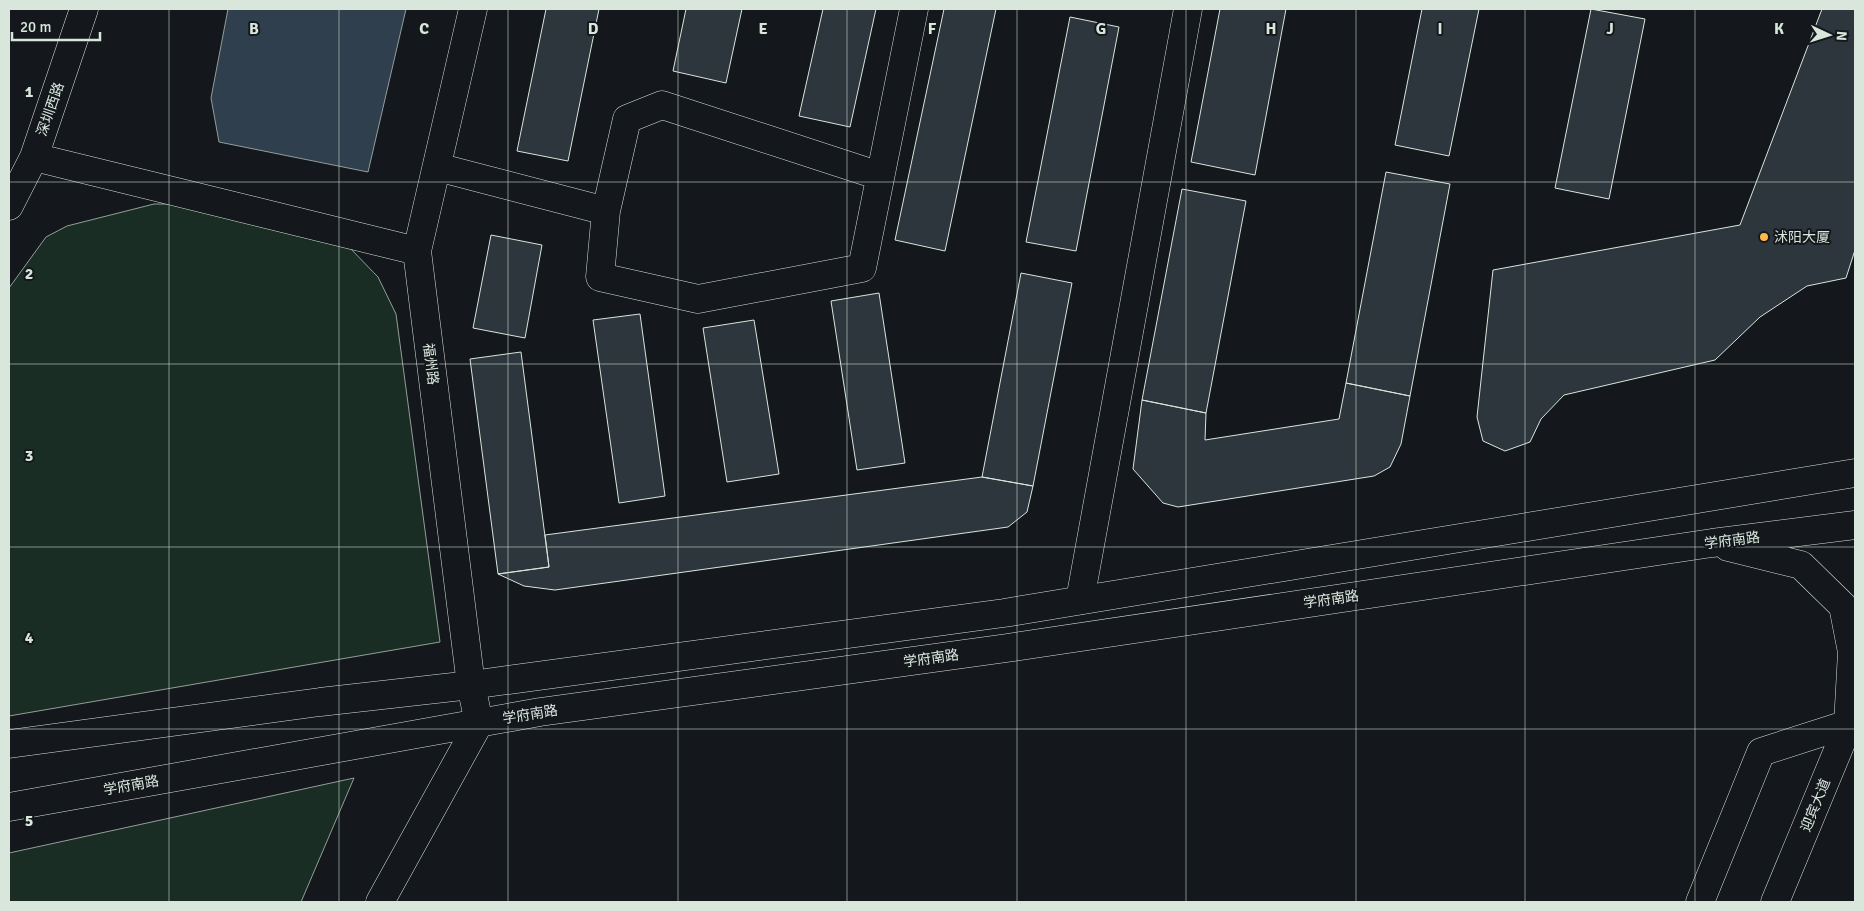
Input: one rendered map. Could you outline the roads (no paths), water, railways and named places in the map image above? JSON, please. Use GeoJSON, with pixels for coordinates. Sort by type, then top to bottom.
{"type":"FeatureCollection","features":[{"type":"Feature","properties":{"kind":"main road","name":"深圳西路"},"geometry":{"type":"LineString","coordinates":[[9,206],[34,157],[84,9]]}},
{"type":"Feature","properties":{"kind":"main road","name":"福州路"},"geometry":{"type":"LineString","coordinates":[[473,9],[417,251],[471,686],[479,723]]}},
{"type":"Feature","properties":{"kind":"main road"},"geometry":{"type":"LineString","coordinates":[[880,176],[662,105],[627,118],[606,211],[600,277],[698,299],[862,268],[914,9]]}},
{"type":"Feature","properties":{"kind":"main road"},"geometry":{"type":"LineString","coordinates":[[1080,600],[1188,9]]}},
{"type":"Feature","properties":{"kind":"main road"},"geometry":{"type":"LineString","coordinates":[[34,157],[417,251]]}},
{"type":"Feature","properties":{"kind":"main road"},"geometry":{"type":"LineString","coordinates":[[436,167],[606,211]]}},
{"type":"Feature","properties":{"kind":"main road"},"geometry":{"type":"LineString","coordinates":[[9,744],[320,702],[471,686],[1004,613],[1855,473]]}},
{"type":"Feature","properties":{"kind":"main road","name":"学府南路"},"geometry":{"type":"LineString","coordinates":[[9,807],[560,709],[1007,648],[1712,543],[1855,525]]}},
{"type":"Feature","properties":{"kind":"main road","name":"迎宾大道"},"geometry":{"type":"LineString","coordinates":[[1712,543],[1801,565],[1843,606],[1852,652],[1852,716],[1775,902]]}},
{"type":"Feature","properties":{"kind":"main road"},"geometry":{"type":"LineString","coordinates":[[1700,902],[1761,752],[1852,716]]}},
{"type":"Feature","properties":{"kind":"main road"},"geometry":{"type":"LineString","coordinates":[[380,902],[479,723]]}},
{"type":"Feature","properties":{"kind":"water"},"geometry":{"type":"Polygon","coordinates":[[[228,9],[406,9],[368,172],[219,142],[211,98],[228,9]]]}},
{"type":"Feature","properties":{"kind":"place","name":"沭阳大厦"},"geometry":{"type":"Point","coordinates":[1764,237]}}]}
